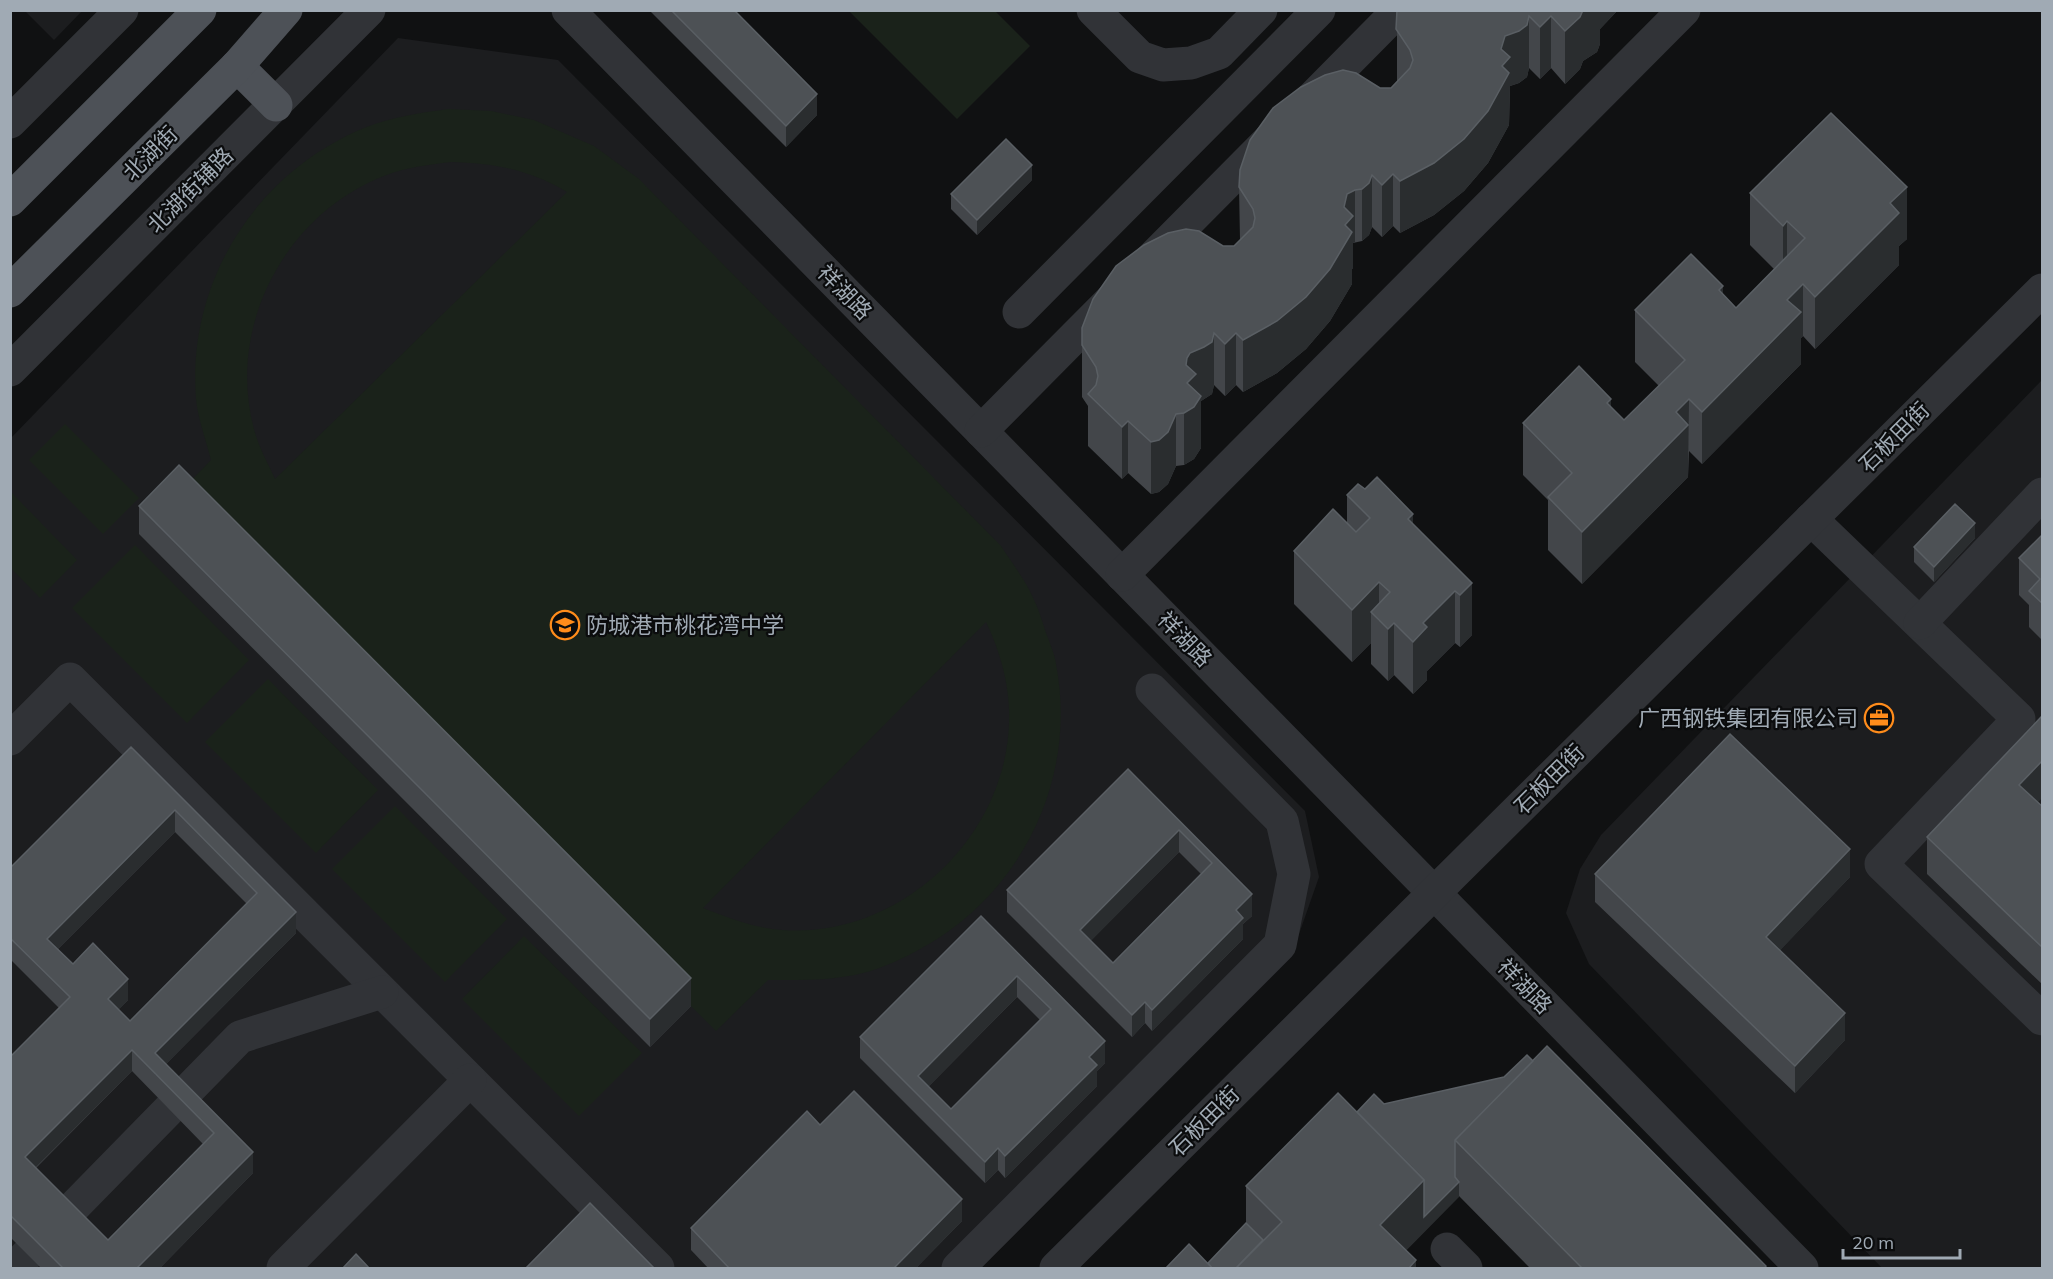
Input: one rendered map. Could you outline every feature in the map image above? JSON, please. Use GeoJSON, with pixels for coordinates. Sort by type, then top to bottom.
{"type":"FeatureCollection","features":[{"type":"Feature","properties":{"kind":"main road"},"geometry":{"type":"LineString","coordinates":[[10,200],[200,10]]}},
{"type":"Feature","properties":{"kind":"main road","name":"北湖街"},"geometry":{"type":"LineString","coordinates":[[10,291],[237,66],[286,10]]}},
{"type":"Feature","properties":{"kind":"main road"},"geometry":{"type":"LineString","coordinates":[[237,66],[276,105]]}},
{"type":"Feature","properties":{"kind":"street"},"geometry":{"type":"LineString","coordinates":[[10,122],[122,10]]}},
{"type":"Feature","properties":{"kind":"street","name":"北湖街辅路"},"geometry":{"type":"LineString","coordinates":[[10,370],[369,10]]}},
{"type":"Feature","properties":{"kind":"street","name":"祥湖路"},"geometry":{"type":"LineString","coordinates":[[568,10],[1802,1269]]}},
{"type":"Feature","properties":{"kind":"street"},"geometry":{"type":"LineString","coordinates":[[1093,10],[1140,57],[1163,65],[1191,63],[1219,53],[1262,10]]}},
{"type":"Feature","properties":{"kind":"street"},"geometry":{"type":"LineString","coordinates":[[1019,312],[1319,10]]}},
{"type":"Feature","properties":{"kind":"street"},"geometry":{"type":"LineString","coordinates":[[981,431],[1399,10]]}},
{"type":"Feature","properties":{"kind":"street"},"geometry":{"type":"LineString","coordinates":[[1122,575],[1684,10]]}},
{"type":"Feature","properties":{"kind":"street","name":"石板田街"},"geometry":{"type":"LineString","coordinates":[[1056,1269],[2043,290]]}},
{"type":"Feature","properties":{"kind":"street"},"geometry":{"type":"LineString","coordinates":[[1920,623],[2043,494]]}},
{"type":"Feature","properties":{"kind":"street"},"geometry":{"type":"LineString","coordinates":[[1811,519],[2019,719],[1881,864],[2043,1019]]}},
{"type":"Feature","properties":{"kind":"street"},"geometry":{"type":"LineString","coordinates":[[10,739],[70,679],[658,1269]]}},
{"type":"Feature","properties":{"kind":"street"},"geometry":{"type":"LineString","coordinates":[[958,1269],[1280,945],[1294,874],[1282,821],[1152,690]]}},
{"type":"Feature","properties":{"kind":"street"},"geometry":{"type":"LineString","coordinates":[[14,1269],[240,1037],[382,992]]}},
{"type":"Feature","properties":{"kind":"street"},"geometry":{"type":"LineString","coordinates":[[283,1269],[470,1080]]}},
{"type":"Feature","properties":{"kind":"shaded area"},"geometry":{"type":"Polygon","coordinates":[[[25,11],[82,11],[54,40],[25,11]]]}},
{"type":"Feature","properties":{"kind":"shaded area"},"geometry":{"type":"Polygon","coordinates":[[[849,11],[995,11],[1030,46],[957,119],[849,11]]]}},
{"type":"Feature","properties":{"kind":"shaded area","name":"防城港市桃花湾中学"},"geometry":{"type":"Polygon","coordinates":[[[398,38],[558,60],[1305,811],[1319,877],[1298,937],[969,1268],[11,1268],[10,439],[398,38]]]}},
{"type":"Feature","properties":{"kind":"shaded area"},"geometry":{"type":"Polygon","coordinates":[[[449,109],[491,111],[534,120],[594,146],[639,179],[1001,546],[1027,586],[1054,654],[1061,707],[1058,749],[1050,789],[1035,828],[1014,864],[988,896],[957,925],[922,948],[886,966],[851,976],[768,980],[716,1031],[179,493],[211,460],[197,407],[196,355],[203,313],[217,273],[236,236],[261,202],[291,173],[325,148],[374,124],[449,109]],[[451,162],[392,173],[349,194],[318,217],[292,246],[272,278],[257,314],[249,351],[248,390],[254,429],[275,479],[567,192],[539,178],[511,169],[451,162]],[[986,622],[703,908],[742,922],[772,929],[827,928],[869,916],[908,896],[943,869],[971,835],[993,796],[1006,754],[1009,709],[1007,687],[999,653],[986,622]]]}},
{"type":"Feature","properties":{"kind":"shaded area","name":"广西钢铁集团有限公司"},"geometry":{"type":"Polygon","coordinates":[[[2042,380],[2042,1268],[1882,1268],[1589,964],[1566,913],[1580,869],[1601,835],[2042,380]]]}},
{"type":"Feature","properties":{"kind":"shaded area"},"geometry":{"type":"Polygon","coordinates":[[[65,424],[139,498],[103,534],[29,460],[65,424]]]}},
{"type":"Feature","properties":{"kind":"shaded area"},"geometry":{"type":"Polygon","coordinates":[[[11,492],[77,560],[40,598],[11,568],[11,492]]]}},
{"type":"Feature","properties":{"kind":"shaded area"},"geometry":{"type":"Polygon","coordinates":[[[135,545],[249,660],[187,723],[72,608],[135,545]]]}},
{"type":"Feature","properties":{"kind":"shaded area"},"geometry":{"type":"Polygon","coordinates":[[[268,679],[378,790],[316,853],[205,742],[268,679]]]}},
{"type":"Feature","properties":{"kind":"shaded area"},"geometry":{"type":"Polygon","coordinates":[[[395,806],[507,919],[445,982],[332,869],[395,806]]]}},
{"type":"Feature","properties":{"kind":"shaded area"},"geometry":{"type":"Polygon","coordinates":[[[524,936],[642,1053],[579,1116],[462,999],[524,936]]]}},
{"type":"Feature","properties":{"kind":"building"},"geometry":{"type":"Polygon","coordinates":[[[671,10],[734,10],[817,94],[786,126],[671,10]]]}},
{"type":"Feature","properties":{"kind":"building"},"geometry":{"type":"Polygon","coordinates":[[[1397,10],[1583,10],[1580,17],[1565,31],[1551,16],[1540,27],[1529,16],[1527,25],[1505,36],[1501,49],[1510,57],[1502,66],[1509,73],[1488,111],[1464,139],[1434,163],[1400,181],[1393,174],[1382,185],[1372,175],[1369,183],[1362,189],[1347,194],[1344,207],[1353,216],[1345,225],[1352,232],[1330,269],[1306,297],[1277,321],[1243,340],[1236,333],[1225,344],[1214,333],[1212,342],[1190,353],[1186,365],[1196,374],[1187,383],[1201,396],[1194,407],[1184,413],[1176,414],[1168,432],[1159,440],[1151,442],[1128,421],[1122,427],[1088,394],[1096,385],[1098,376],[1096,367],[1082,345],[1082,328],[1093,299],[1116,266],[1144,245],[1168,233],[1186,229],[1199,231],[1223,246],[1234,246],[1253,227],[1255,218],[1253,209],[1239,187],[1240,170],[1250,140],[1273,108],[1301,87],[1325,75],[1343,70],[1356,73],[1380,88],[1391,88],[1410,68],[1413,60],[1410,50],[1396,29],[1397,10]]]}},
{"type":"Feature","properties":{"kind":"building"},"geometry":{"type":"Polygon","coordinates":[[[1831,113],[1907,187],[1890,203],[1899,213],[1815,297],[1803,284],[1787,300],[1801,312],[1702,412],[1689,399],[1676,412],[1688,425],[1582,532],[1548,497],[1572,473],[1523,423],[1579,366],[1611,399],[1607,403],[1624,420],[1685,360],[1635,310],[1691,254],[1723,286],[1719,290],[1736,308],[1805,238],[1787,221],[1783,226],[1750,193],[1831,113]]]}},
{"type":"Feature","properties":{"kind":"building"},"geometry":{"type":"Polygon","coordinates":[[[1006,139],[1032,165],[977,220],[951,194],[1006,139]]]}},
{"type":"Feature","properties":{"kind":"building"},"geometry":{"type":"Polygon","coordinates":[[[179,465],[691,978],[650,1019],[139,506],[179,465]]]}},
{"type":"Feature","properties":{"kind":"building"},"geometry":{"type":"Polygon","coordinates":[[[1377,477],[1413,514],[1408,519],[1472,583],[1460,595],[1455,591],[1423,623],[1427,627],[1413,642],[1394,623],[1388,629],[1371,612],[1390,592],[1379,582],[1352,610],[1294,551],[1333,509],[1356,532],[1370,518],[1347,495],[1358,484],[1365,489],[1377,477]]]}},
{"type":"Feature","properties":{"kind":"building"},"geometry":{"type":"Polygon","coordinates":[[[1955,504],[1975,523],[1934,567],[1914,547],[1955,504]]]}},
{"type":"Feature","properties":{"kind":"building"},"geometry":{"type":"Polygon","coordinates":[[[2043,534],[2043,604],[2029,591],[2040,579],[2019,558],[2043,534]]]}},
{"type":"Feature","properties":{"kind":"building"},"geometry":{"type":"Polygon","coordinates":[[[2043,715],[2043,760],[2019,785],[2043,807],[2043,948],[1927,837],[2043,715]]]}},
{"type":"Feature","properties":{"kind":"building"},"geometry":{"type":"Polygon","coordinates":[[[1730,734],[1850,849],[1766,937],[1845,1013],[1795,1066],[1595,874],[1730,734]]]}},
{"type":"Feature","properties":{"kind":"building"},"geometry":{"type":"Polygon","coordinates":[[[131,747],[296,912],[155,1053],[253,1152],[138,1267],[140,1269],[64,1269],[10,1215],[10,1057],[70,997],[10,938],[10,868],[131,747]],[[175,810],[47,939],[73,964],[93,943],[128,979],[108,999],[130,1021],[257,893],[175,810]],[[132,1050],[25,1157],[108,1240],[214,1133],[132,1050]]]}},
{"type":"Feature","properties":{"kind":"building"},"geometry":{"type":"Polygon","coordinates":[[[1128,769],[1252,894],[1236,910],[1243,918],[1152,1010],[1145,1002],[1132,1015],[1007,890],[1128,769]],[[1179,830],[1080,930],[1113,963],[1212,863],[1179,830]]]}},
{"type":"Feature","properties":{"kind":"building"},"geometry":{"type":"Polygon","coordinates":[[[981,916],[1105,1041],[1089,1057],[1097,1065],[1005,1156],[998,1148],[985,1162],[860,1037],[981,916]],[[1017,976],[918,1076],[951,1109],[1051,1009],[1017,976]]]}},
{"type":"Feature","properties":{"kind":"building"},"geometry":{"type":"Polygon","coordinates":[[[1547,1046],[1766,1266],[1764,1269],[1583,1269],[1455,1140],[1547,1046]]]}},
{"type":"Feature","properties":{"kind":"building"},"geometry":{"type":"Polygon","coordinates":[[[1527,1055],[1533,1061],[1455,1140],[1455,1177],[1459,1182],[1424,1217],[1424,1180],[1357,1112],[1374,1094],[1384,1104],[1504,1077],[1527,1055]]]}},
{"type":"Feature","properties":{"kind":"building"},"geometry":{"type":"Polygon","coordinates":[[[854,1091],[962,1199],[893,1269],[730,1269],[691,1228],[807,1111],[820,1125],[854,1091]]]}},
{"type":"Feature","properties":{"kind":"building"},"geometry":{"type":"Polygon","coordinates":[[[1338,1093],[1424,1180],[1380,1225],[1416,1260],[1408,1269],[1235,1269],[1282,1222],[1246,1186],[1338,1093]]]}},
{"type":"Feature","properties":{"kind":"building"},"geometry":{"type":"Polygon","coordinates":[[[590,1203],[655,1269],[525,1269],[590,1203]]]}},
{"type":"Feature","properties":{"kind":"building"},"geometry":{"type":"Polygon","coordinates":[[[1246,1223],[1263,1240],[1235,1269],[1213,1269],[1208,1263],[1246,1223]]]}},
{"type":"Feature","properties":{"kind":"building"},"geometry":{"type":"Polygon","coordinates":[[[1189,1244],[1213,1269],[1165,1269],[1189,1244]]]}},
{"type":"Feature","properties":{"kind":"building"},"geometry":{"type":"Polygon","coordinates":[[[356,1254],[370,1269],[342,1269],[356,1254]]]}},
{"type":"Feature","properties":{"kind":"place","name":"防城港市桃花湾中学"},"geometry":{"type":"Point","coordinates":[565,625]}},
{"type":"Feature","properties":{"kind":"place","name":"广西钢铁集团有限公司"},"geometry":{"type":"Point","coordinates":[1879,718]}}]}
